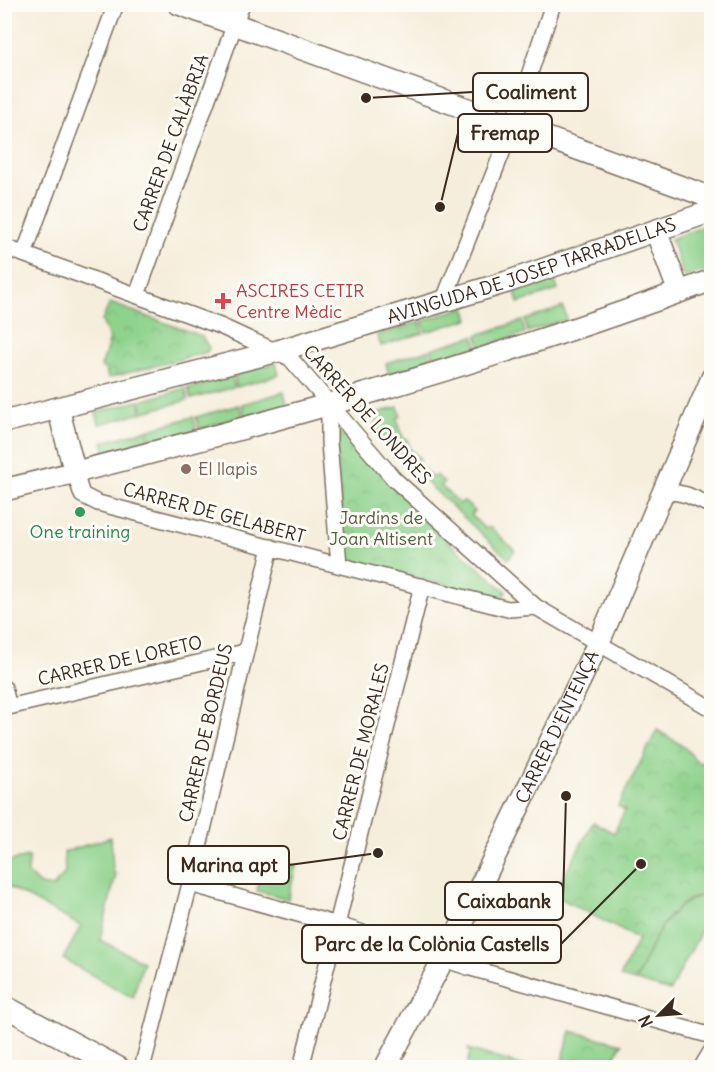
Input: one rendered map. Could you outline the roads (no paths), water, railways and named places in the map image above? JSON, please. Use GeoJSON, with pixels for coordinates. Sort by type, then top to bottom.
{"type":"FeatureCollection","features":[{"type":"Feature","properties":{"kind":"main road"},"geometry":{"type":"LineString","coordinates":[[179,4],[711,198]]}},
{"type":"Feature","properties":{"kind":"main road","name":"AVINGUDA DE JOSEP TARRADELLAS"},"geometry":{"type":"LineString","coordinates":[[4,422],[278,351],[443,302],[711,211]]}},
{"type":"Feature","properties":{"kind":"main road"},"geometry":{"type":"LineString","coordinates":[[656,231],[679,292]]}},
{"type":"Feature","properties":{"kind":"main road"},"geometry":{"type":"LineString","coordinates":[[4,490],[328,405],[572,329],[711,280]]}},
{"type":"Feature","properties":{"kind":"main road","name":"CARRER D'ENTENÇA"},"geometry":{"type":"LineString","coordinates":[[385,1068],[443,960],[597,645],[711,378]]}},
{"type":"Feature","properties":{"kind":"main road"},"geometry":{"type":"LineString","coordinates":[[58,408],[75,473]]}},
{"type":"Feature","properties":{"kind":"main road"},"geometry":{"type":"LineString","coordinates":[[4,1006],[119,1068]]}},
{"type":"Feature","properties":{"kind":"street"},"geometry":{"type":"LineString","coordinates":[[24,254],[116,4]]}},
{"type":"Feature","properties":{"kind":"street","name":"CARRER DE CALÀBRIA"},"geometry":{"type":"LineString","coordinates":[[137,295],[242,4]]}},
{"type":"Feature","properties":{"kind":"street"},"geometry":{"type":"LineString","coordinates":[[443,302],[512,126],[553,4]]}},
{"type":"Feature","properties":{"kind":"street","name":"CARRER DE LONDRES"},"geometry":{"type":"LineString","coordinates":[[4,247],[137,295],[278,351],[290,358],[328,405],[394,479],[536,607],[597,645],[711,709]]}},
{"type":"Feature","properties":{"kind":"street"},"geometry":{"type":"LineString","coordinates":[[328,405],[339,565]]}},
{"type":"Feature","properties":{"kind":"street","name":"CARRER DE GELABERT"},"geometry":{"type":"LineString","coordinates":[[75,473],[78,489],[87,499],[508,609],[536,607]]}},
{"type":"Feature","properties":{"kind":"street"},"geometry":{"type":"LineString","coordinates":[[664,490],[687,495],[711,506]]}},
{"type":"Feature","properties":{"kind":"street","name":"CARRER DE BORDEUS"},"geometry":{"type":"LineString","coordinates":[[142,1068],[190,884],[271,547]]}},
{"type":"Feature","properties":{"kind":"street","name":"CARRER DE MORALES"},"geometry":{"type":"LineString","coordinates":[[301,1068],[422,586]]}},
{"type":"Feature","properties":{"kind":"street","name":"CARRER DE LORETO"},"geometry":{"type":"LineString","coordinates":[[7,707],[245,652]]}},
{"type":"Feature","properties":{"kind":"street"},"geometry":{"type":"LineString","coordinates":[[4,687],[7,707]]}},
{"type":"Feature","properties":{"kind":"street"},"geometry":{"type":"LineString","coordinates":[[190,884],[338,926],[443,960],[711,1035]]}},
{"type":"Feature","properties":{"kind":"street"},"geometry":{"type":"LineString","coordinates":[[703,1068],[711,1053]]}},
{"type":"Feature","properties":{"kind":"place","name":"Coaliment"},"geometry":{"type":"Point","coordinates":[366,98]}},
{"type":"Feature","properties":{"kind":"place","name":"Fremap"},"geometry":{"type":"Point","coordinates":[440,207]}},
{"type":"Feature","properties":{"kind":"place","name":"ASCIRES CETIR Centre Mèdic"},"geometry":{"type":"Point","coordinates":[223,301]}},
{"type":"Feature","properties":{"kind":"place","name":"El llapis"},"geometry":{"type":"Point","coordinates":[186,469]}},
{"type":"Feature","properties":{"kind":"place","name":"One training"},"geometry":{"type":"Point","coordinates":[80,512]}},
{"type":"Feature","properties":{"kind":"place","name":"Caixabank"},"geometry":{"type":"Point","coordinates":[566,796]}},
{"type":"Feature","properties":{"kind":"place","name":"Marina apt"},"geometry":{"type":"Point","coordinates":[378,853]}},
{"type":"Feature","properties":{"kind":"place","name":"Parc de la Colònia Castells"},"geometry":{"type":"Point","coordinates":[641,864]}},
{"type":"Feature","properties":{"kind":"park label","name":"Jardins de Joan Altisent"},"geometry":{"type":"Point","coordinates":[381,528]}}]}
